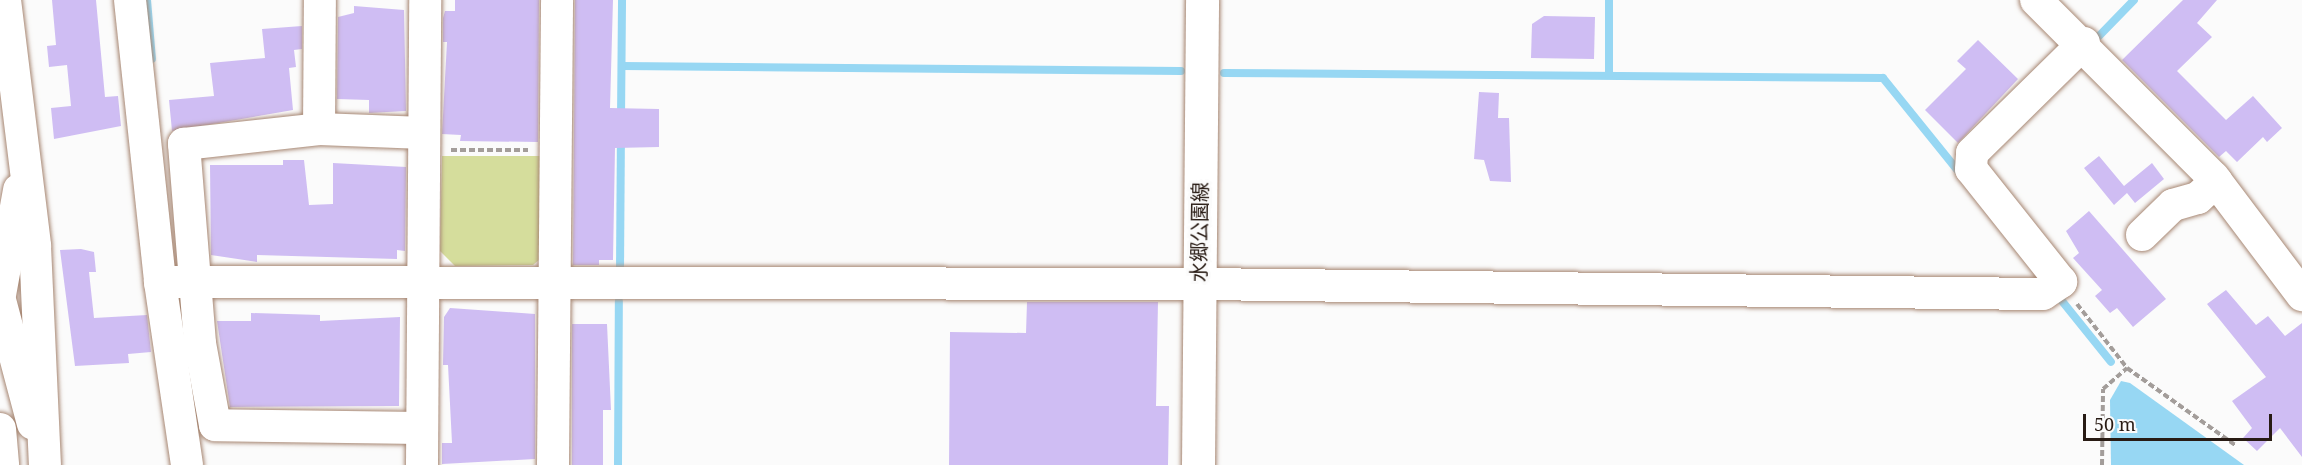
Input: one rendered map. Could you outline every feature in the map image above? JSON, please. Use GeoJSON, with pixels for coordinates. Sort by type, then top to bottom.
{"type":"FeatureCollection","features":[{"type":"Feature","properties":{"kind":"main road","name":"水郷公園線"},"geometry":{"type":"LineString","coordinates":[[1198,465],[1202,0]]}},
{"type":"Feature","properties":{"kind":"street"},"geometry":{"type":"LineString","coordinates":[[5,0],[24,175],[35,246],[45,460]]}},
{"type":"Feature","properties":{"kind":"street"},"geometry":{"type":"LineString","coordinates":[[130,0],[160,282],[187,465]]}},
{"type":"Feature","properties":{"kind":"street"},"geometry":{"type":"LineString","coordinates":[[319,129],[320,0]]}},
{"type":"Feature","properties":{"kind":"street"},"geometry":{"type":"LineString","coordinates":[[422,465],[425,0]]}},
{"type":"Feature","properties":{"kind":"street"},"geometry":{"type":"LineString","coordinates":[[553,465],[557,0]]}},
{"type":"Feature","properties":{"kind":"street"},"geometry":{"type":"LineString","coordinates":[[2036,0],[2084,43],[2216,181],[2302,295]]}},
{"type":"Feature","properties":{"kind":"street"},"geometry":{"type":"LineString","coordinates":[[160,282],[554,285],[620,280],[2043,294],[2061,282],[1971,169],[1972,153],[2084,43]]}},
{"type":"Feature","properties":{"kind":"street"},"geometry":{"type":"LineString","coordinates":[[422,428],[215,425],[200,344],[184,144],[319,129],[424,141]]}},
{"type":"Feature","properties":{"kind":"street"},"geometry":{"type":"LineString","coordinates":[[0,295],[24,175]]}},
{"type":"Feature","properties":{"kind":"street"},"geometry":{"type":"LineString","coordinates":[[2142,236],[2173,205],[2198,198],[2216,181]]}},
{"type":"Feature","properties":{"kind":"street"},"geometry":{"type":"LineString","coordinates":[[35,246],[60,276]]}},
{"type":"Feature","properties":{"kind":"street"},"geometry":{"type":"LineString","coordinates":[[0,300],[45,460]]}},
{"type":"Feature","properties":{"kind":"street"},"geometry":{"type":"LineString","coordinates":[[0,429],[3,465]]}},
{"type":"Feature","properties":{"kind":"path"},"geometry":{"type":"LineString","coordinates":[[424,141],[556,151]]}},
{"type":"Feature","properties":{"kind":"path"},"geometry":{"type":"LineString","coordinates":[[2061,282],[2127,368],[2235,445]]}},
{"type":"Feature","properties":{"kind":"path"},"geometry":{"type":"LineString","coordinates":[[2102,465],[2103,389],[2127,368]]}},
{"type":"Feature","properties":{"kind":"green space"},"geometry":{"type":"Polygon","coordinates":[[[442,156],[546,156],[546,254],[533,265],[455,266],[440,251],[442,156]]]}},
{"type":"Feature","properties":{"kind":"water"},"geometry":{"type":"Polygon","coordinates":[[[2121,381],[2130,383],[2244,465],[2111,465],[2110,400],[2121,381]]]}},
{"type":"Feature","properties":{"kind":"building"},"geometry":{"type":"Polygon","coordinates":[[[52,0],[96,0],[105,97],[118,96],[121,126],[54,139],[51,108],[71,106],[67,65],[49,67],[47,46],[56,45],[52,0]]]}},
{"type":"Feature","properties":{"kind":"building"},"geometry":{"type":"Polygon","coordinates":[[[455,0],[539,0],[538,142],[460,141],[461,135],[442,134],[447,42],[443,42],[443,18],[445,11],[455,11],[455,0]]]}},
{"type":"Feature","properties":{"kind":"building"},"geometry":{"type":"Polygon","coordinates":[[[575,0],[613,0],[610,108],[659,109],[659,147],[615,148],[613,260],[599,260],[599,265],[573,265],[575,0]]]}},
{"type":"Feature","properties":{"kind":"building"},"geometry":{"type":"Polygon","coordinates":[[[2183,0],[2217,0],[2197,23],[2212,37],[2177,71],[2226,120],[2253,96],[2282,128],[2267,142],[2263,137],[2237,162],[2226,151],[2219,157],[2122,60],[2183,0]]]}},
{"type":"Feature","properties":{"kind":"building"},"geometry":{"type":"Polygon","coordinates":[[[354,6],[404,10],[406,111],[369,113],[369,100],[337,99],[338,17],[354,13],[354,6]]]}},
{"type":"Feature","properties":{"kind":"building"},"geometry":{"type":"Polygon","coordinates":[[[1544,16],[1595,17],[1594,59],[1531,58],[1532,24],[1544,16]]]}},
{"type":"Feature","properties":{"kind":"building"},"geometry":{"type":"Polygon","coordinates":[[[302,26],[302,49],[294,50],[296,67],[289,68],[293,110],[172,131],[169,100],[214,96],[210,63],[265,58],[262,29],[302,26]]]}},
{"type":"Feature","properties":{"kind":"building"},"geometry":{"type":"Polygon","coordinates":[[[1978,40],[2018,79],[1958,143],[1925,110],[1966,69],[1957,61],[1978,40]]]}},
{"type":"Feature","properties":{"kind":"building"},"geometry":{"type":"Polygon","coordinates":[[[1479,92],[1499,93],[1498,118],[1509,118],[1511,182],[1490,181],[1484,160],[1474,159],[1479,92]]]}},
{"type":"Feature","properties":{"kind":"building"},"geometry":{"type":"Polygon","coordinates":[[[2099,156],[2124,186],[2152,163],[2164,179],[2135,203],[2127,193],[2114,205],[2084,168],[2099,156]]]}},
{"type":"Feature","properties":{"kind":"building"},"geometry":{"type":"Polygon","coordinates":[[[283,160],[304,160],[309,205],[333,204],[333,163],[406,167],[405,251],[397,250],[397,259],[257,255],[257,262],[211,255],[210,165],[283,165],[283,160]]]}},
{"type":"Feature","properties":{"kind":"building"},"geometry":{"type":"Polygon","coordinates":[[[2089,211],[2166,299],[2133,327],[2117,308],[2110,313],[2095,296],[2102,290],[2073,258],[2079,253],[2066,231],[2089,211]]]}},
{"type":"Feature","properties":{"kind":"building"},"geometry":{"type":"Polygon","coordinates":[[[81,249],[94,252],[96,272],[89,272],[94,318],[147,315],[151,352],[128,354],[129,363],[75,366],[60,250],[81,249]]]}},
{"type":"Feature","properties":{"kind":"building"},"geometry":{"type":"Polygon","coordinates":[[[2226,290],[2256,325],[2268,316],[2285,336],[2302,323],[2302,457],[2280,428],[2257,451],[2243,438],[2252,428],[2232,401],[2266,377],[2207,304],[2226,290]]]}},
{"type":"Feature","properties":{"kind":"building"},"geometry":{"type":"Polygon","coordinates":[[[1027,302],[1158,302],[1156,406],[1169,406],[1168,465],[949,465],[950,332],[1026,333],[1027,302]]]}},
{"type":"Feature","properties":{"kind":"building"},"geometry":{"type":"Polygon","coordinates":[[[450,308],[535,314],[535,459],[442,464],[442,443],[452,443],[448,365],[443,365],[444,317],[450,308]]]}},
{"type":"Feature","properties":{"kind":"building"},"geometry":{"type":"Polygon","coordinates":[[[251,313],[320,315],[320,321],[400,317],[399,406],[230,407],[217,321],[251,321],[251,313]]]}},
{"type":"Feature","properties":{"kind":"building"},"geometry":{"type":"Polygon","coordinates":[[[572,324],[607,324],[611,410],[603,410],[603,465],[572,465],[572,324]]]}},
{"type":"Feature","properties":{"kind":"waterway"},"geometry":{"type":"LineString","coordinates":[[147,0],[152,59]]}},
{"type":"Feature","properties":{"kind":"waterway"},"geometry":{"type":"LineString","coordinates":[[621,118],[622,0]]}},
{"type":"Feature","properties":{"kind":"waterway"},"geometry":{"type":"LineString","coordinates":[[1609,0],[1609,75]]}},
{"type":"Feature","properties":{"kind":"waterway"},"geometry":{"type":"LineString","coordinates":[[2099,36],[2134,0]]}},
{"type":"Feature","properties":{"kind":"waterway"},"geometry":{"type":"LineString","coordinates":[[622,66],[1181,71]]}},
{"type":"Feature","properties":{"kind":"waterway"},"geometry":{"type":"LineString","coordinates":[[1224,73],[1883,78],[1962,176]]}},
{"type":"Feature","properties":{"kind":"waterway"},"geometry":{"type":"LineString","coordinates":[[620,271],[621,139]]}},
{"type":"Feature","properties":{"kind":"waterway"},"geometry":{"type":"LineString","coordinates":[[618,465],[619,301]]}},
{"type":"Feature","properties":{"kind":"waterway"},"geometry":{"type":"LineString","coordinates":[[2062,301],[2111,362]]}}]}
